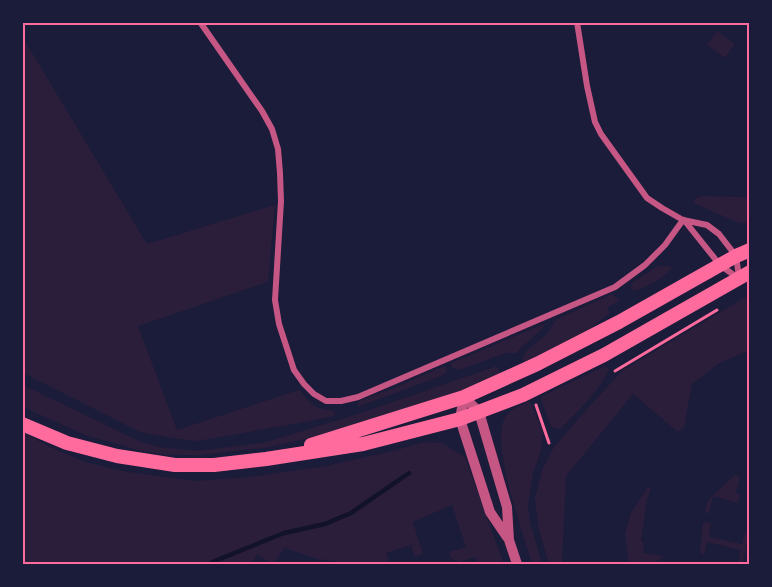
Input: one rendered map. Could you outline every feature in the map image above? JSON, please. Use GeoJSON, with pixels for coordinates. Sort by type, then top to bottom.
{"type":"FeatureCollection","features":[{"type":"Feature","properties":{"kind":"main road"},"geometry":{"type":"LineString","coordinates":[[266,459],[464,396],[537,364],[750,250]]}},
{"type":"Feature","properties":{"kind":"main road"},"geometry":{"type":"LineString","coordinates":[[22,424],[67,443],[117,456],[175,465],[214,465],[363,444],[460,419],[523,395],[604,356],[744,275]]}},
{"type":"Feature","properties":{"kind":"street"},"geometry":{"type":"LineString","coordinates":[[200,22],[272,129],[278,149],[280,173],[281,201],[275,300],[279,324],[294,370],[314,394],[326,401],[341,401],[358,397],[615,286],[645,265],[665,245],[683,220]]}},
{"type":"Feature","properties":{"kind":"street"},"geometry":{"type":"LineString","coordinates":[[576,22],[587,86],[601,134],[647,198],[683,220],[707,225],[719,234],[736,256],[744,275]]}},
{"type":"Feature","properties":{"kind":"street"},"geometry":{"type":"LineString","coordinates":[[683,220],[720,265],[744,275]]}},
{"type":"Feature","properties":{"kind":"street"},"geometry":{"type":"LineString","coordinates":[[464,396],[479,412],[507,507],[509,540],[517,564]]}},
{"type":"Feature","properties":{"kind":"street"},"geometry":{"type":"LineString","coordinates":[[464,396],[460,419],[490,512],[509,540]]}},
{"type":"Feature","properties":{"kind":"path"},"geometry":{"type":"LineString","coordinates":[[615,371],[725,305]]}},
{"type":"Feature","properties":{"kind":"path"},"geometry":{"type":"LineString","coordinates":[[534,400],[549,443]]}},
{"type":"Feature","properties":{"kind":"shaded area"},"geometry":{"type":"Polygon","coordinates":[[[717,31],[735,44],[725,58],[707,45],[717,31]]]}},
{"type":"Feature","properties":{"kind":"shaded area"},"geometry":{"type":"Polygon","coordinates":[[[22,36],[147,244],[275,205],[268,282],[138,326],[177,430],[299,390],[314,406],[335,412],[334,416],[197,441],[171,438],[140,432],[23,373],[22,36]]]}},
{"type":"Feature","properties":{"kind":"shaded area"},"geometry":{"type":"Polygon","coordinates":[[[701,196],[749,197],[749,223],[739,223],[693,203],[701,196]]]}},
{"type":"Feature","properties":{"kind":"shaded area"},"geometry":{"type":"Polygon","coordinates":[[[658,266],[672,267],[666,275],[655,282],[639,290],[632,290],[633,282],[658,266]]]}},
{"type":"Feature","properties":{"kind":"shaded area"},"geometry":{"type":"Polygon","coordinates":[[[612,294],[620,300],[607,308],[610,313],[570,341],[526,363],[523,356],[547,334],[557,319],[612,294]]]}},
{"type":"Feature","properties":{"kind":"shaded area"},"geometry":{"type":"Polygon","coordinates":[[[749,295],[749,350],[718,364],[692,384],[684,427],[678,432],[633,394],[566,476],[562,564],[549,564],[538,526],[535,498],[543,468],[554,447],[623,370],[749,295]]]}},
{"type":"Feature","properties":{"kind":"shaded area"},"geometry":{"type":"Polygon","coordinates":[[[544,324],[543,328],[516,353],[506,353],[459,370],[452,368],[451,363],[544,324]]]}},
{"type":"Feature","properties":{"kind":"shaded area"},"geometry":{"type":"Polygon","coordinates":[[[497,366],[501,375],[488,381],[310,438],[264,448],[199,455],[168,455],[141,451],[85,435],[23,407],[23,385],[141,442],[159,447],[197,451],[263,443],[361,413],[497,366]]]}},
{"type":"Feature","properties":{"kind":"shaded area"},"geometry":{"type":"Polygon","coordinates":[[[605,366],[609,369],[606,376],[588,401],[560,429],[551,426],[540,397],[605,366]]]}},
{"type":"Feature","properties":{"kind":"shaded area"},"geometry":{"type":"Polygon","coordinates":[[[446,367],[447,370],[441,376],[358,406],[359,401],[446,367]]]}},
{"type":"Feature","properties":{"kind":"shaded area"},"geometry":{"type":"Polygon","coordinates":[[[530,401],[543,432],[541,451],[533,473],[528,505],[530,522],[542,564],[532,564],[509,488],[501,445],[502,428],[506,416],[530,401]]]}},
{"type":"Feature","properties":{"kind":"shaded area"},"geometry":{"type":"Polygon","coordinates":[[[22,432],[88,463],[128,472],[196,481],[248,477],[326,466],[424,442],[442,443],[465,457],[504,564],[478,564],[475,557],[459,562],[451,558],[449,552],[466,547],[452,505],[413,522],[423,554],[415,557],[411,545],[386,553],[390,564],[354,564],[318,559],[285,548],[273,564],[257,555],[252,563],[254,564],[23,564],[22,432]]]}},
{"type":"Feature","properties":{"kind":"shaded area"},"geometry":{"type":"Polygon","coordinates":[[[735,475],[740,477],[736,493],[740,494],[738,503],[713,496],[709,513],[706,513],[711,497],[735,475]]]}},
{"type":"Feature","properties":{"kind":"shaded area"},"geometry":{"type":"Polygon","coordinates":[[[648,487],[651,488],[647,499],[641,541],[644,543],[643,553],[664,556],[652,563],[629,564],[625,534],[631,513],[648,487]]]}},
{"type":"Feature","properties":{"kind":"shaded area"},"geometry":{"type":"Polygon","coordinates":[[[703,523],[711,523],[709,537],[742,544],[745,532],[749,534],[743,564],[738,563],[740,550],[707,542],[704,555],[700,552],[703,523]]]}},
{"type":"Feature","properties":{"kind":"waterway"},"geometry":{"type":"LineString","coordinates":[[209,564],[284,533],[325,524],[351,513],[409,473]]}}]}
